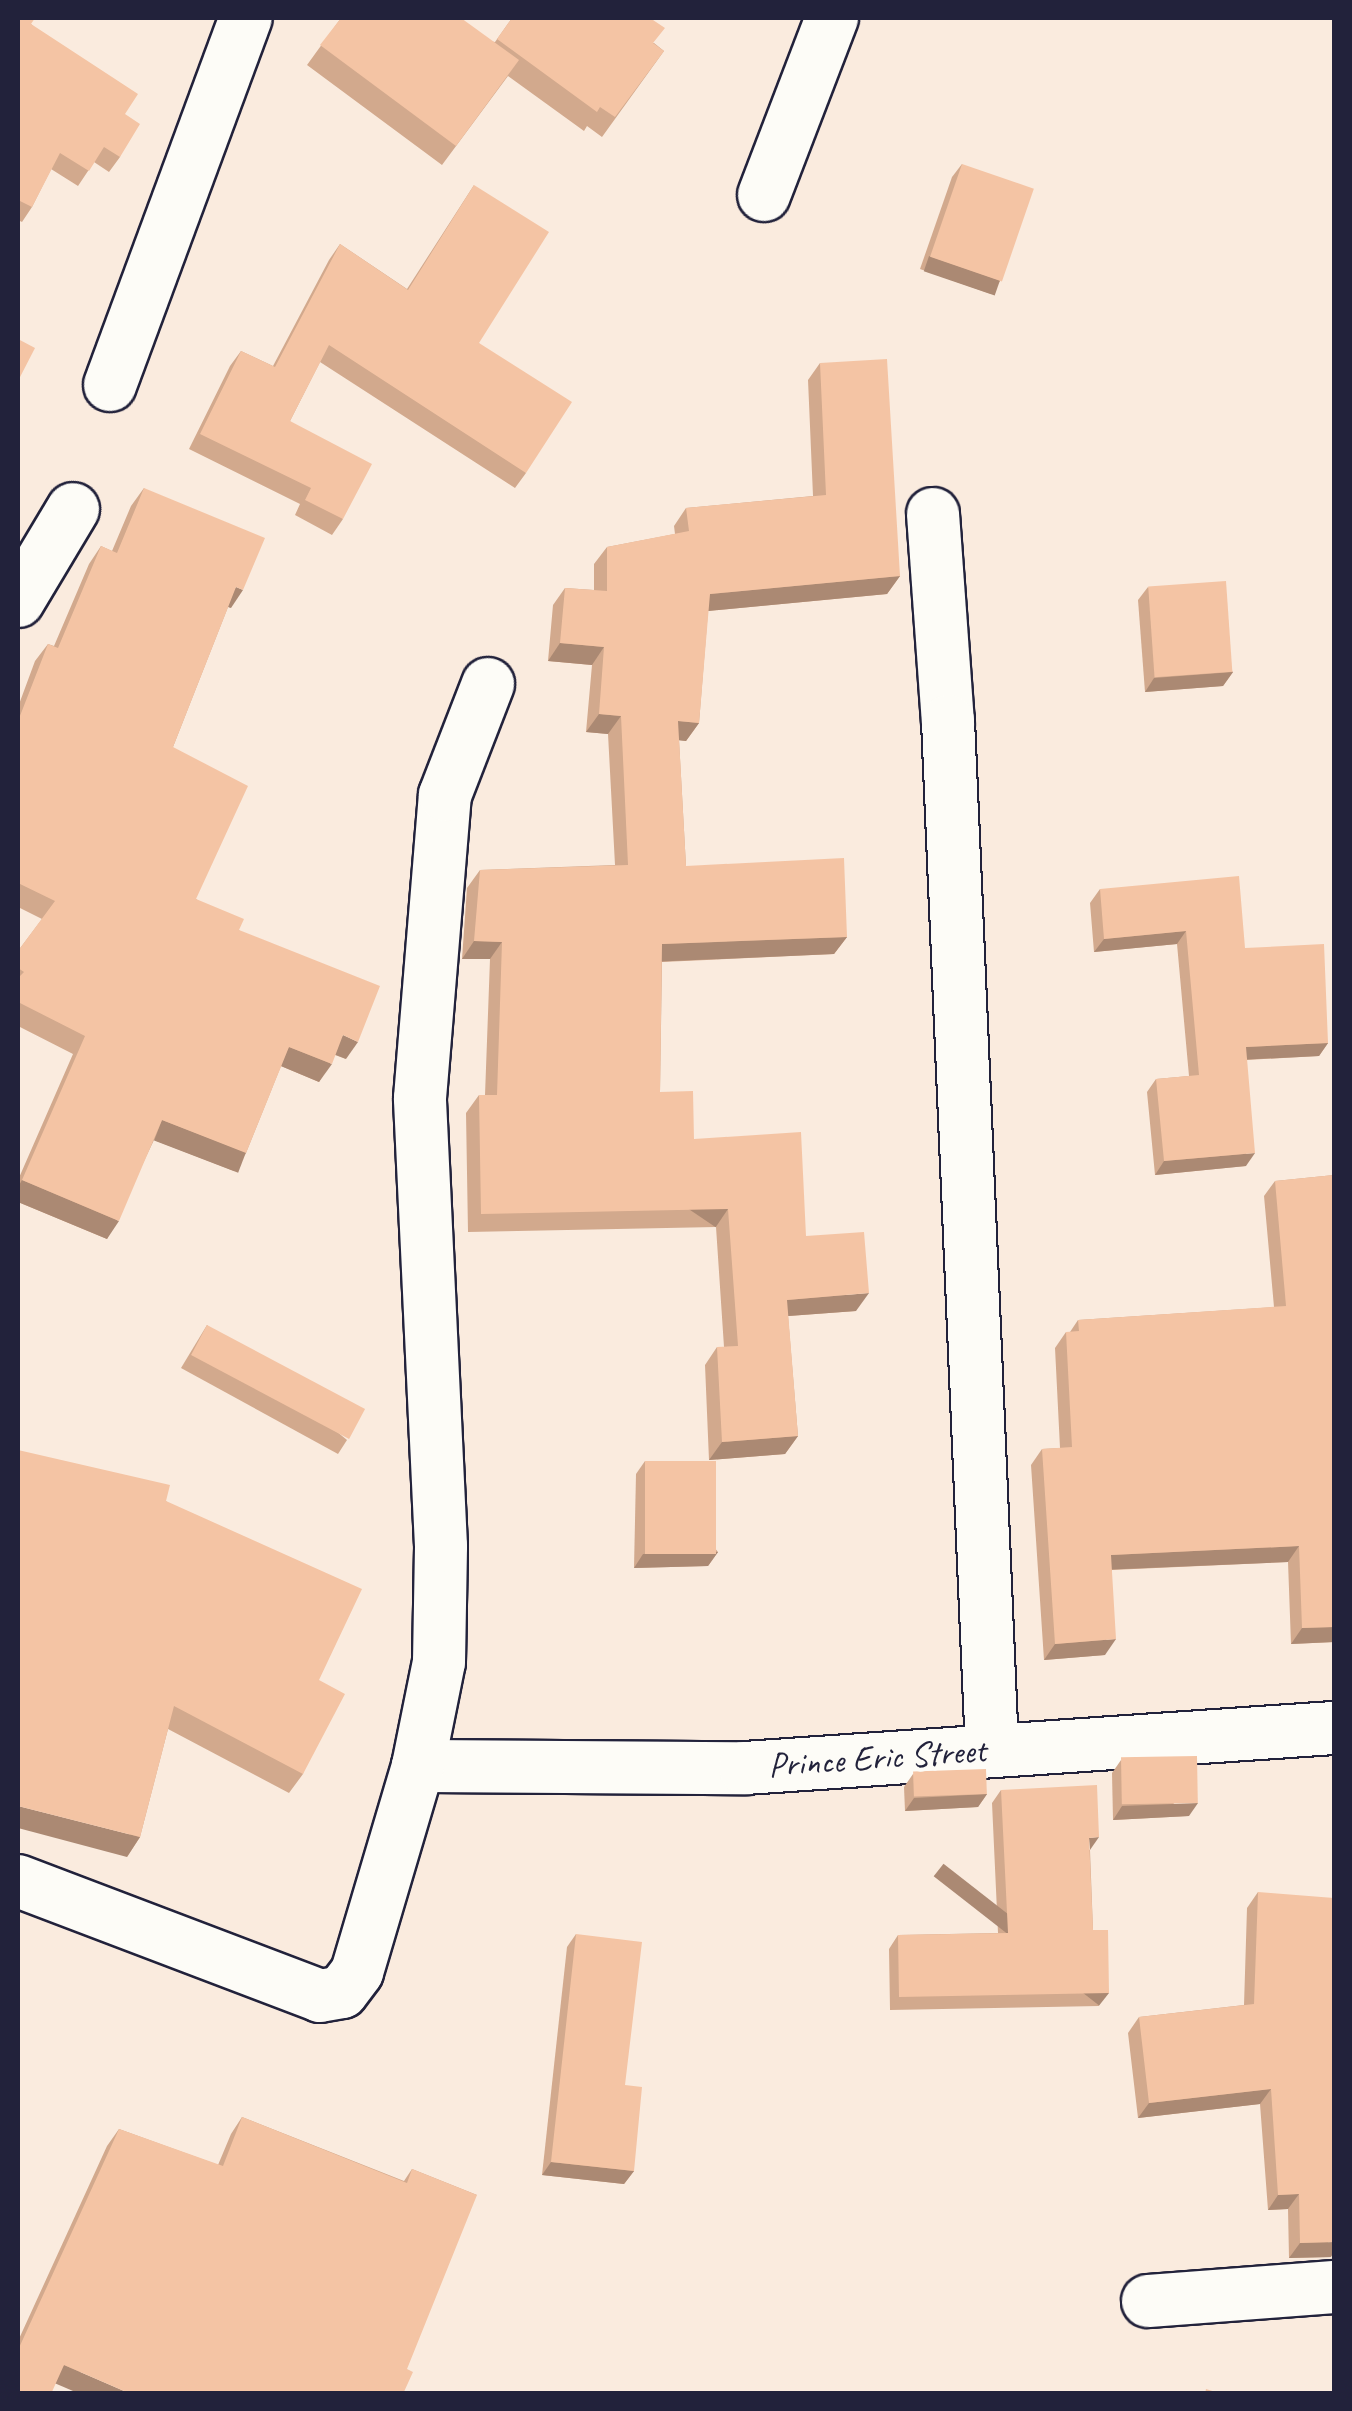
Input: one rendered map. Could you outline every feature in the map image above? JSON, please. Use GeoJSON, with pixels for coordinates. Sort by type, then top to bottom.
{"type":"FeatureCollection","features":[{"type":"Feature","properties":{"kind":"street"},"geometry":{"type":"LineString","coordinates":[[110,385],[246,18]]}},
{"type":"Feature","properties":{"kind":"street"},"geometry":{"type":"LineString","coordinates":[[764,195],[832,18]]}},
{"type":"Feature","properties":{"kind":"street"},"geometry":{"type":"LineString","coordinates":[[18,601],[72,509]]}},
{"type":"Feature","properties":{"kind":"street"},"geometry":{"type":"LineString","coordinates":[[933,514],[948,720],[992,1750]]}},
{"type":"Feature","properties":{"kind":"street"},"geometry":{"type":"LineString","coordinates":[[18,1881],[320,1996],[342,1992],[357,1972],[418,1766],[439,1662],[441,1546],[420,1098],[445,795],[488,684]]}},
{"type":"Feature","properties":{"kind":"street","name":"Prince Eric Street"},"geometry":{"type":"LineString","coordinates":[[418,1766],[745,1768],[1334,1728]]}},
{"type":"Feature","properties":{"kind":"street"},"geometry":{"type":"LineString","coordinates":[[1148,2301],[1334,2287]]}},
{"type":"Feature","properties":{"kind":"building"},"geometry":{"type":"Polygon","coordinates":[[[18,18],[35,18],[31,24],[138,94],[125,114],[140,124],[120,157],[104,147],[89,171],[60,153],[32,207],[20,201],[18,206],[18,18]]]}},
{"type":"Feature","properties":{"kind":"building"},"geometry":{"type":"Polygon","coordinates":[[[341,18],[461,18],[519,60],[456,146],[320,45],[341,18]]]}},
{"type":"Feature","properties":{"kind":"building"},"geometry":{"type":"Polygon","coordinates":[[[512,18],[650,18],[665,28],[653,43],[664,51],[615,117],[600,107],[597,112],[497,39],[512,18]]]}},
{"type":"Feature","properties":{"kind":"building"},"geometry":{"type":"Polygon","coordinates":[[[962,164],[1034,189],[1002,281],[930,257],[962,164]]]}},
{"type":"Feature","properties":{"kind":"building"},"geometry":{"type":"Polygon","coordinates":[[[474,185],[549,232],[479,343],[572,402],[526,473],[329,345],[290,421],[372,464],[343,519],[305,500],[311,488],[200,434],[241,351],[275,367],[340,244],[408,290],[474,185]]]}},
{"type":"Feature","properties":{"kind":"building"},"geometry":{"type":"Polygon","coordinates":[[[18,339],[35,348],[18,381],[18,339]]]}},
{"type":"Feature","properties":{"kind":"building"},"geometry":{"type":"Polygon","coordinates":[[[887,359],[900,576],[710,594],[699,723],[678,721],[686,866],[844,858],[847,937],[662,944],[660,1092],[693,1091],[694,1139],[801,1132],[806,1236],[864,1232],[869,1293],[787,1300],[798,1436],[722,1442],[717,1347],[738,1346],[728,1209],[481,1214],[479,1095],[497,1095],[502,942],[474,941],[480,870],[628,865],[621,716],[599,714],[604,647],[560,643],[565,588],[607,591],[607,547],[689,531],[686,508],[826,495],[820,363],[887,359]]]}},
{"type":"Feature","properties":{"kind":"building"},"geometry":{"type":"Polygon","coordinates":[[[144,488],[265,538],[243,590],[236,587],[173,747],[248,786],[196,899],[244,919],[239,930],[380,986],[358,1042],[343,1035],[332,1064],[289,1047],[246,1153],[162,1120],[119,1221],[22,1180],[85,1036],[18,1002],[18,978],[24,972],[18,968],[18,951],[55,901],[18,883],[18,721],[48,644],[58,648],[101,546],[117,553],[144,488]]]}},
{"type":"Feature","properties":{"kind":"building"},"geometry":{"type":"Polygon","coordinates":[[[1226,581],[1232,672],[1155,677],[1148,586],[1226,581]]]}},
{"type":"Feature","properties":{"kind":"building"},"geometry":{"type":"Polygon","coordinates":[[[1239,876],[1245,948],[1324,944],[1328,1043],[1246,1047],[1255,1153],[1164,1161],[1156,1079],[1199,1075],[1186,931],[1104,939],[1100,889],[1239,876]]]}},
{"type":"Feature","properties":{"kind":"building"},"geometry":{"type":"Polygon","coordinates":[[[1334,1175],[1334,1627],[1302,1628],[1299,1546],[1111,1555],[1116,1639],[1055,1644],[1042,1449],[1072,1447],[1066,1332],[1079,1331],[1078,1320],[1286,1306],[1275,1181],[1334,1175]]]}},
{"type":"Feature","properties":{"kind":"building"},"geometry":{"type":"Polygon","coordinates":[[[207,1325],[365,1409],[349,1439],[191,1355],[207,1325]]]}},
{"type":"Feature","properties":{"kind":"building"},"geometry":{"type":"Polygon","coordinates":[[[18,1450],[170,1485],[166,1501],[362,1589],[319,1680],[345,1694],[303,1774],[174,1706],[140,1837],[18,1806],[18,1450]]]}},
{"type":"Feature","properties":{"kind":"building"},"geometry":{"type":"Polygon","coordinates":[[[645,1461],[716,1461],[716,1554],[645,1554],[645,1461]]]}},
{"type":"Feature","properties":{"kind":"building"},"geometry":{"type":"Polygon","coordinates":[[[1197,1756],[1198,1803],[1122,1804],[1121,1757],[1197,1756]]]}},
{"type":"Feature","properties":{"kind":"building"},"geometry":{"type":"Polygon","coordinates":[[[986,1769],[987,1794],[914,1797],[913,1772],[986,1769]]]}},
{"type":"Feature","properties":{"kind":"building"},"geometry":{"type":"Polygon","coordinates":[[[1097,1785],[1099,1837],[1089,1838],[1093,1930],[1108,1930],[1109,1993],[899,1997],[898,1935],[1008,1933],[1001,1790],[1097,1785]]]}},
{"type":"Feature","properties":{"kind":"building"},"geometry":{"type":"Polygon","coordinates":[[[1258,1892],[1334,1898],[1334,2242],[1300,2243],[1299,2194],[1278,2195],[1271,2089],[1149,2103],[1139,2017],[1254,2004],[1258,1892]]]}},
{"type":"Feature","properties":{"kind":"building"},"geometry":{"type":"Polygon","coordinates":[[[576,1934],[642,1942],[625,2085],[642,2087],[634,2171],[551,2162],[576,1934]]]}},
{"type":"Feature","properties":{"kind":"building"},"geometry":{"type":"Polygon","coordinates":[[[242,2117],[407,2183],[412,2169],[477,2195],[407,2369],[413,2372],[403,2394],[131,2394],[64,2365],[51,2394],[18,2394],[18,2350],[119,2129],[223,2166],[242,2117]]]}}]}
